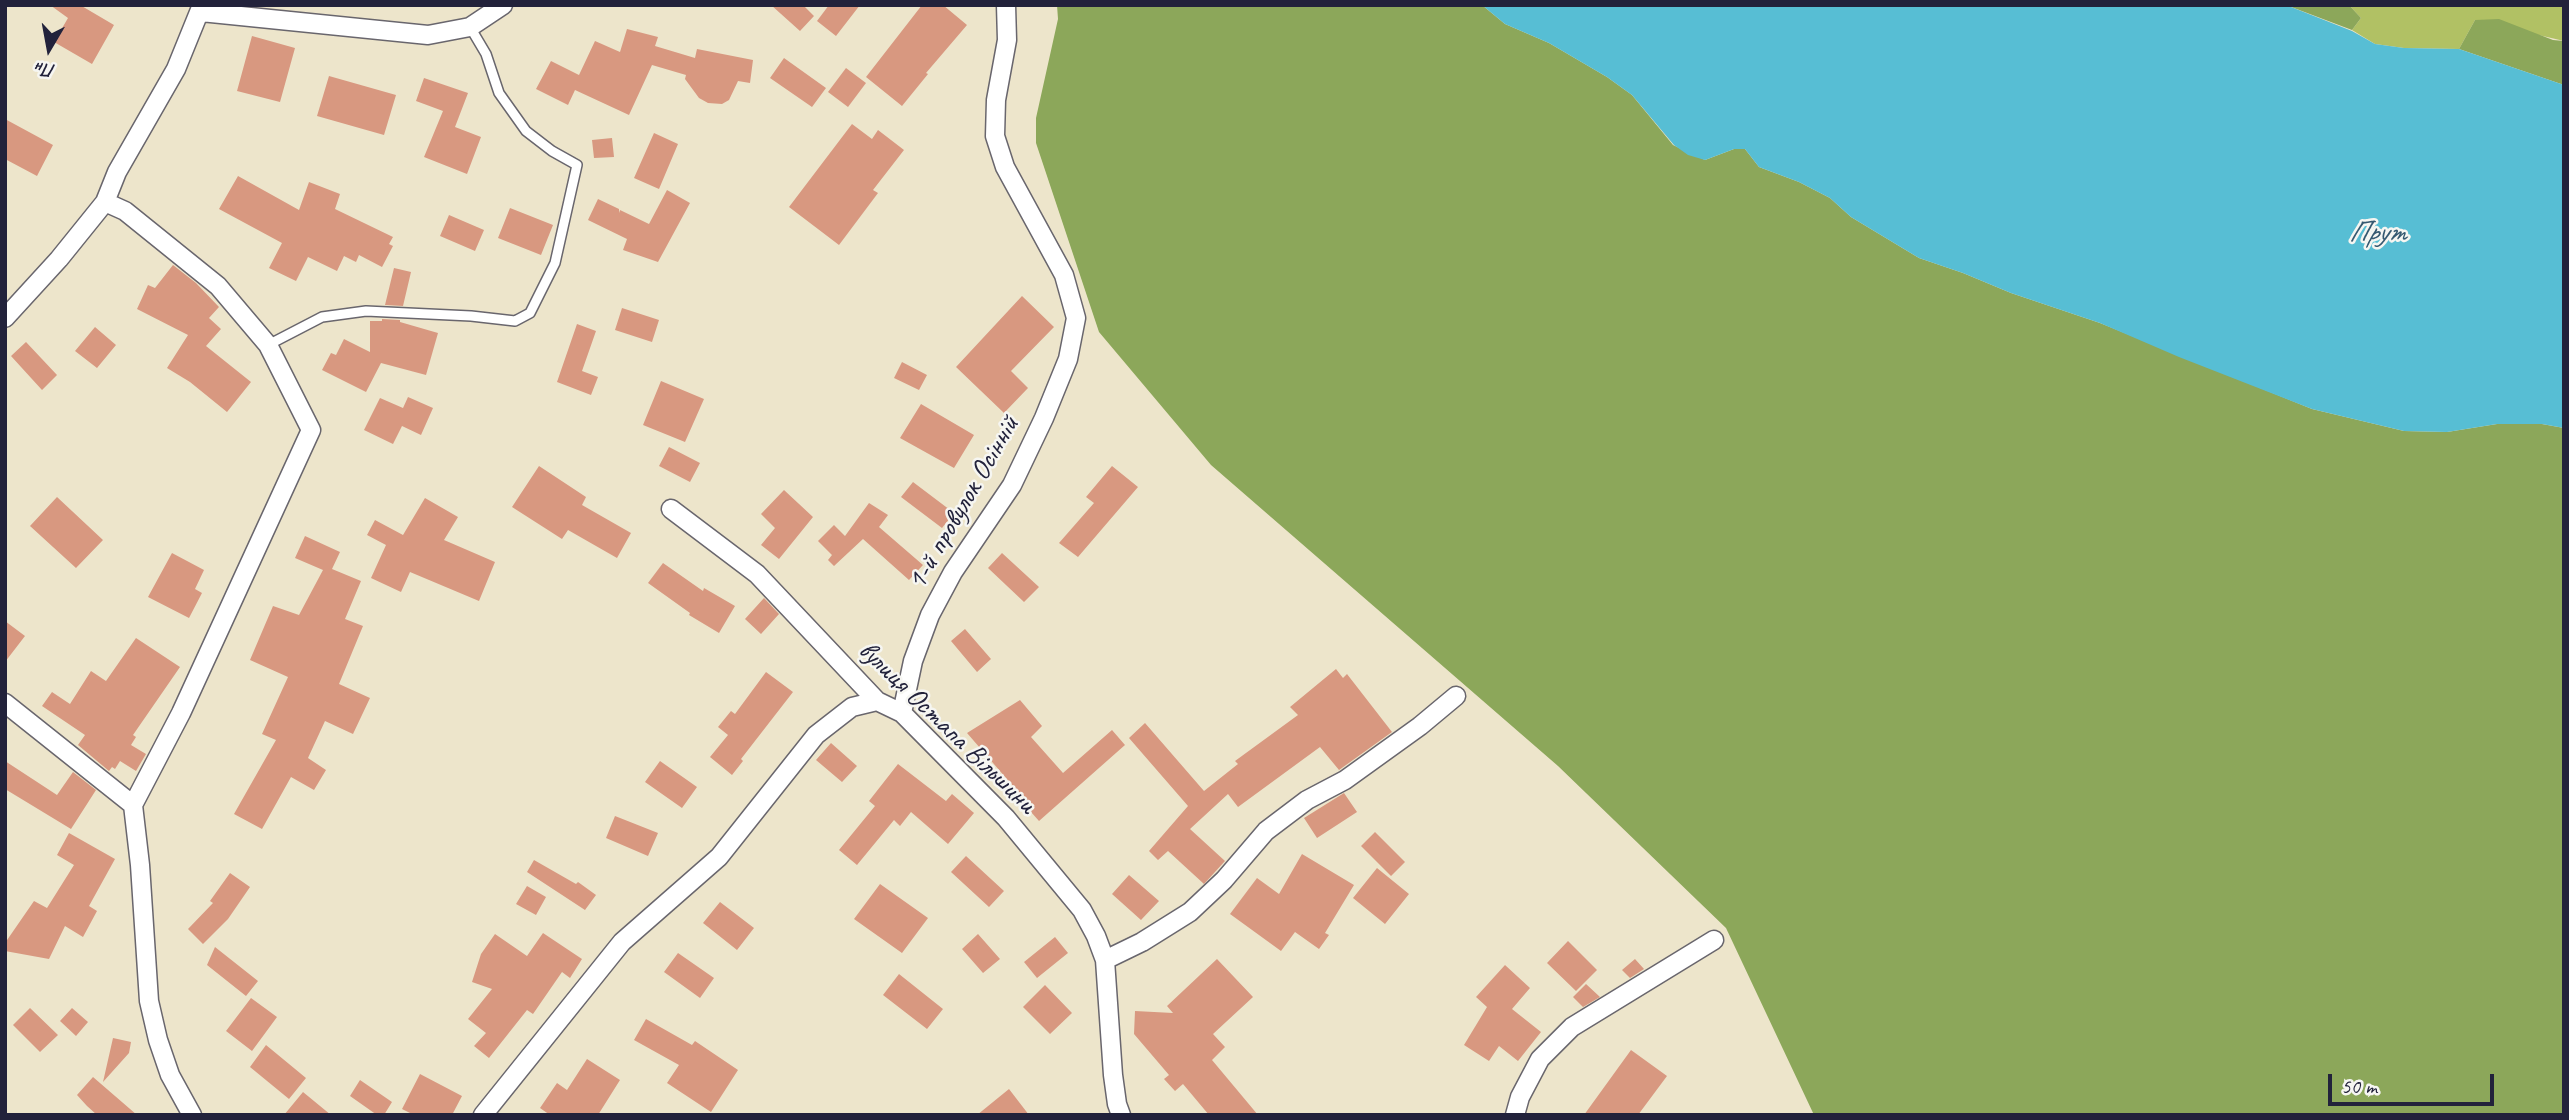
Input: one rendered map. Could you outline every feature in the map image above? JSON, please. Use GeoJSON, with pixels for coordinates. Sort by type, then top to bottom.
{"type":"FeatureCollection","features":[{"type":"Feature","properties":{"kind":"street"},"geometry":{"type":"LineString","coordinates":[[5,318],[59,259],[105,202],[117,172],[176,69],[201,9],[428,35],[470,27],[503,5]]}},
{"type":"Feature","properties":{"kind":"street","name":"1-й провулок Осінній"},"geometry":{"type":"LineString","coordinates":[[902,713],[913,661],[930,615],[953,572],[1012,485],[1068,359],[1076,318],[1064,275],[1005,167],[995,136],[996,100],[1007,40],[1006,5]]}},
{"type":"Feature","properties":{"kind":"street"},"geometry":{"type":"LineString","coordinates":[[105,202],[125,211],[218,286],[268,345],[311,430],[181,713],[133,805],[141,865],[149,1001],[170,1075],[192,1115]]}},
{"type":"Feature","properties":{"kind":"street","name":"вулиця Остапа Вільшини"},"geometry":{"type":"LineString","coordinates":[[671,509],[757,574],[877,701],[902,713],[1006,818],[1082,910],[1105,960],[1113,1075],[1121,1115]]}},
{"type":"Feature","properties":{"kind":"street"},"geometry":{"type":"LineString","coordinates":[[1105,960],[1142,942],[1189,912],[1223,880],[1266,831],[1307,800],[1345,780],[1457,696]]}},
{"type":"Feature","properties":{"kind":"street"},"geometry":{"type":"LineString","coordinates":[[483,1115],[622,942],[719,857],[816,735],[852,707],[877,701]]}},
{"type":"Feature","properties":{"kind":"street"},"geometry":{"type":"LineString","coordinates":[[5,703],[133,805]]}},
{"type":"Feature","properties":{"kind":"street"},"geometry":{"type":"LineString","coordinates":[[1515,1115],[1520,1097],[1540,1059],[1572,1027],[1714,940]]}},
{"type":"Feature","properties":{"kind":"lane"},"geometry":{"type":"LineString","coordinates":[[268,345],[322,317],[366,311],[515,321],[530,313],[555,263],[577,165],[552,151],[526,131],[499,93],[486,54],[470,27]]}},
{"type":"Feature","properties":{"kind":"green space"},"geometry":{"type":"Polygon","coordinates":[[[1057,5],[1482,5],[1505,24],[1549,43],[1632,95],[1673,145],[1705,160],[1734,149],[1745,149],[1759,167],[1799,182],[1830,198],[1851,217],[1919,258],[2100,323],[2312,409],[2404,431],[2447,432],[2497,424],[2542,424],[2564,428],[2564,1115],[1814,1115],[1726,928],[1558,766],[1211,465],[1099,332],[1036,143],[1036,118],[1058,19],[1057,5]]]}},
{"type":"Feature","properties":{"kind":"green space"},"geometry":{"type":"Polygon","coordinates":[[[2286,5],[2349,5],[2361,18],[2352,30],[2286,5]]]}},
{"type":"Feature","properties":{"kind":"green space"},"geometry":{"type":"Polygon","coordinates":[[[2349,5],[2564,5],[2564,41],[2475,20],[2459,49],[2404,48],[2375,44],[2352,30],[2361,18],[2349,5]]]}},
{"type":"Feature","properties":{"kind":"green space"},"geometry":{"type":"Polygon","coordinates":[[[2499,19],[2553,40],[2564,41],[2564,85],[2459,49],[2475,20],[2499,19]]]}},
{"type":"Feature","properties":{"kind":"water","name":"Прут"},"geometry":{"type":"Polygon","coordinates":[[[1482,5],[2286,5],[2352,31],[2375,44],[2404,48],[2459,49],[2564,85],[2564,428],[2542,424],[2497,424],[2447,432],[2404,431],[2312,409],[2100,323],[1919,258],[1851,217],[1830,198],[1799,182],[1759,167],[1745,149],[1734,149],[1705,160],[1688,155],[1674,145],[1632,95],[1549,43],[1505,24],[1482,5]]]}},
{"type":"Feature","properties":{"kind":"building"},"geometry":{"type":"Polygon","coordinates":[[[50,5],[80,5],[114,25],[92,64],[54,42],[68,18],[50,5]]]}},
{"type":"Feature","properties":{"kind":"building"},"geometry":{"type":"Polygon","coordinates":[[[771,5],[803,5],[814,16],[800,31],[771,5]]]}},
{"type":"Feature","properties":{"kind":"building"},"geometry":{"type":"Polygon","coordinates":[[[829,5],[860,5],[836,36],[817,21],[829,5]]]}},
{"type":"Feature","properties":{"kind":"building"},"geometry":{"type":"Polygon","coordinates":[[[922,5],[943,5],[967,25],[902,106],[866,77],[922,5]]]}},
{"type":"Feature","properties":{"kind":"building"},"geometry":{"type":"Polygon","coordinates":[[[627,29],[658,37],[655,46],[695,58],[697,49],[753,60],[750,83],[738,81],[729,100],[722,104],[708,103],[699,98],[685,79],[686,75],[652,65],[629,115],[575,90],[568,105],[536,89],[551,61],[579,75],[595,41],[620,52],[627,29]]]}},
{"type":"Feature","properties":{"kind":"building"},"geometry":{"type":"Polygon","coordinates":[[[252,36],[295,48],[280,102],[237,91],[252,36]]]}},
{"type":"Feature","properties":{"kind":"building"},"geometry":{"type":"Polygon","coordinates":[[[784,58],[826,88],[812,107],[770,78],[784,58]]]}},
{"type":"Feature","properties":{"kind":"building"},"geometry":{"type":"Polygon","coordinates":[[[846,68],[866,83],[848,107],[828,92],[846,68]]]}},
{"type":"Feature","properties":{"kind":"building"},"geometry":{"type":"Polygon","coordinates":[[[329,76],[396,95],[384,135],[317,116],[329,76]]]}},
{"type":"Feature","properties":{"kind":"building"},"geometry":{"type":"Polygon","coordinates":[[[424,78],[468,93],[455,127],[481,137],[467,174],[424,157],[443,111],[416,101],[424,78]]]}},
{"type":"Feature","properties":{"kind":"building"},"geometry":{"type":"Polygon","coordinates":[[[5,119],[53,145],[37,176],[5,159],[5,119]]]}},
{"type":"Feature","properties":{"kind":"building"},"geometry":{"type":"Polygon","coordinates":[[[852,124],[872,139],[878,130],[904,150],[873,190],[878,193],[839,245],[789,207],[852,124]]]}},
{"type":"Feature","properties":{"kind":"building"},"geometry":{"type":"Polygon","coordinates":[[[654,133],[678,144],[659,189],[634,178],[654,133]]]}},
{"type":"Feature","properties":{"kind":"building"},"geometry":{"type":"Polygon","coordinates":[[[612,138],[614,157],[594,158],[592,140],[612,138]]]}},
{"type":"Feature","properties":{"kind":"building"},"geometry":{"type":"Polygon","coordinates":[[[238,176],[299,210],[309,182],[340,194],[335,209],[393,237],[389,244],[393,246],[382,267],[359,255],[356,262],[344,256],[337,271],[308,257],[296,281],[269,268],[282,243],[219,209],[238,176]]]}},
{"type":"Feature","properties":{"kind":"building"},"geometry":{"type":"Polygon","coordinates":[[[667,190],[690,203],[658,262],[623,250],[627,239],[588,220],[598,199],[619,209],[619,213],[620,210],[649,224],[667,190]]]}},
{"type":"Feature","properties":{"kind":"building"},"geometry":{"type":"Polygon","coordinates":[[[510,208],[553,225],[541,255],[498,238],[510,208]]]}},
{"type":"Feature","properties":{"kind":"building"},"geometry":{"type":"Polygon","coordinates":[[[449,215],[484,230],[475,251],[440,236],[449,215]]]}},
{"type":"Feature","properties":{"kind":"building"},"geometry":{"type":"Polygon","coordinates":[[[173,265],[196,283],[219,307],[209,318],[221,329],[206,346],[251,382],[227,412],[190,382],[167,368],[188,335],[137,309],[148,285],[155,288],[173,265]]]}},
{"type":"Feature","properties":{"kind":"building"},"geometry":{"type":"Polygon","coordinates":[[[394,268],[411,272],[403,306],[385,305],[394,268]]]}},
{"type":"Feature","properties":{"kind":"building"},"geometry":{"type":"Polygon","coordinates":[[[1022,296],[1054,327],[1011,371],[1028,388],[1004,413],[956,367],[1022,296]]]}},
{"type":"Feature","properties":{"kind":"building"},"geometry":{"type":"Polygon","coordinates":[[[622,308],[659,320],[652,342],[615,330],[622,308]]]}},
{"type":"Feature","properties":{"kind":"building"},"geometry":{"type":"Polygon","coordinates":[[[400,320],[438,333],[426,375],[381,363],[366,392],[322,370],[331,353],[336,355],[344,339],[370,352],[370,321],[400,320]]]}},
{"type":"Feature","properties":{"kind":"building"},"geometry":{"type":"Polygon","coordinates":[[[577,324],[596,331],[582,371],[598,377],[591,395],[557,382],[577,324]]]}},
{"type":"Feature","properties":{"kind":"building"},"geometry":{"type":"Polygon","coordinates":[[[95,327],[116,345],[97,368],[75,351],[95,327]]]}},
{"type":"Feature","properties":{"kind":"building"},"geometry":{"type":"Polygon","coordinates":[[[26,342],[57,375],[42,390],[11,356],[26,342]]]}},
{"type":"Feature","properties":{"kind":"building"},"geometry":{"type":"Polygon","coordinates":[[[902,362],[927,375],[919,390],[894,378],[902,362]]]}},
{"type":"Feature","properties":{"kind":"building"},"geometry":{"type":"Polygon","coordinates":[[[661,381],[704,399],[685,442],[643,425],[661,381]]]}},
{"type":"Feature","properties":{"kind":"building"},"geometry":{"type":"Polygon","coordinates":[[[408,397],[433,408],[421,435],[402,426],[393,444],[364,430],[380,398],[403,408],[408,397]]]}},
{"type":"Feature","properties":{"kind":"building"},"geometry":{"type":"Polygon","coordinates":[[[921,404],[974,435],[954,468],[900,438],[921,404]]]}},
{"type":"Feature","properties":{"kind":"building"},"geometry":{"type":"Polygon","coordinates":[[[669,447],[700,463],[690,482],[659,466],[669,447]]]}},
{"type":"Feature","properties":{"kind":"building"},"geometry":{"type":"Polygon","coordinates":[[[539,466],[586,497],[582,505],[631,533],[617,558],[568,530],[562,539],[512,507],[539,466]]]}},
{"type":"Feature","properties":{"kind":"building"},"geometry":{"type":"Polygon","coordinates":[[[1112,466],[1138,487],[1078,557],[1059,543],[1094,503],[1086,497],[1112,466]]]}},
{"type":"Feature","properties":{"kind":"building"},"geometry":{"type":"Polygon","coordinates":[[[913,482],[954,513],[942,528],[901,497],[913,482]]]}},
{"type":"Feature","properties":{"kind":"building"},"geometry":{"type":"Polygon","coordinates":[[[784,490],[813,517],[779,559],[761,545],[775,528],[761,514],[784,490]]]}},
{"type":"Feature","properties":{"kind":"building"},"geometry":{"type":"Polygon","coordinates":[[[57,497],[103,540],[76,568],[30,526],[57,497]]]}},
{"type":"Feature","properties":{"kind":"building"},"geometry":{"type":"Polygon","coordinates":[[[425,498],[458,517],[444,540],[495,562],[479,601],[410,572],[401,592],[371,578],[386,545],[367,535],[375,520],[403,535],[425,498]]]}},
{"type":"Feature","properties":{"kind":"building"},"geometry":{"type":"Polygon","coordinates":[[[869,503],[888,515],[879,527],[923,565],[909,580],[863,539],[834,566],[828,560],[832,555],[818,541],[834,525],[845,536],[869,503]]]}},
{"type":"Feature","properties":{"kind":"building"},"geometry":{"type":"Polygon","coordinates":[[[305,536],[340,552],[332,569],[361,581],[345,619],[363,626],[339,684],[370,698],[353,734],[325,721],[308,758],[326,770],[314,790],[291,777],[262,829],[234,814],[276,740],[262,734],[288,677],[250,660],[273,606],[299,615],[323,570],[295,558],[305,536]]]}},
{"type":"Feature","properties":{"kind":"building"},"geometry":{"type":"Polygon","coordinates":[[[172,553],[204,570],[195,589],[202,593],[189,618],[148,597],[172,553]]]}},
{"type":"Feature","properties":{"kind":"building"},"geometry":{"type":"Polygon","coordinates":[[[1002,553],[1039,587],[1024,602],[988,568],[1002,553]]]}},
{"type":"Feature","properties":{"kind":"building"},"geometry":{"type":"Polygon","coordinates":[[[663,563],[703,591],[704,588],[735,606],[719,633],[689,615],[690,613],[648,583],[663,563]]]}},
{"type":"Feature","properties":{"kind":"building"},"geometry":{"type":"Polygon","coordinates":[[[764,598],[779,614],[761,634],[745,619],[764,598]]]}},
{"type":"Feature","properties":{"kind":"building"},"geometry":{"type":"Polygon","coordinates":[[[5,621],[25,636],[5,662],[5,621]]]}},
{"type":"Feature","properties":{"kind":"building"},"geometry":{"type":"Polygon","coordinates":[[[965,629],[991,659],[977,672],[951,641],[965,629]]]}},
{"type":"Feature","properties":{"kind":"building"},"geometry":{"type":"Polygon","coordinates":[[[136,638],[180,667],[133,735],[136,737],[131,745],[146,754],[136,771],[120,761],[115,769],[112,767],[109,771],[78,745],[85,735],[42,706],[52,692],[70,704],[91,671],[106,681],[136,638]]]}},
{"type":"Feature","properties":{"kind":"building"},"geometry":{"type":"Polygon","coordinates":[[[1336,669],[1343,678],[1347,674],[1392,732],[1339,770],[1320,747],[1238,807],[1228,794],[1190,829],[1225,861],[1204,884],[1168,851],[1158,860],[1149,851],[1188,806],[1129,738],[1145,723],[1204,791],[1238,764],[1235,761],[1298,715],[1290,707],[1336,669]]]}},
{"type":"Feature","properties":{"kind":"building"},"geometry":{"type":"Polygon","coordinates":[[[766,672],[793,692],[741,759],[743,761],[732,775],[710,757],[728,735],[718,727],[731,711],[735,714],[766,672]]]}},
{"type":"Feature","properties":{"kind":"building"},"geometry":{"type":"Polygon","coordinates":[[[1020,700],[1042,726],[1031,737],[1063,773],[1112,730],[1125,745],[1039,821],[1023,803],[1026,801],[967,733],[1020,700]]]}},
{"type":"Feature","properties":{"kind":"building"},"geometry":{"type":"Polygon","coordinates":[[[831,743],[857,766],[842,782],[816,760],[831,743]]]}},
{"type":"Feature","properties":{"kind":"building"},"geometry":{"type":"Polygon","coordinates":[[[5,761],[57,795],[73,772],[96,790],[71,829],[5,789],[5,761]]]}},
{"type":"Feature","properties":{"kind":"building"},"geometry":{"type":"Polygon","coordinates":[[[660,761],[697,787],[682,808],[645,782],[660,761]]]}},
{"type":"Feature","properties":{"kind":"building"},"geometry":{"type":"Polygon","coordinates":[[[898,764],[946,801],[952,794],[974,813],[948,844],[911,812],[900,826],[894,820],[857,865],[839,850],[875,806],[869,801],[898,764]]]}},
{"type":"Feature","properties":{"kind":"building"},"geometry":{"type":"Polygon","coordinates":[[[1344,793],[1357,812],[1317,838],[1304,818],[1344,793]]]}},
{"type":"Feature","properties":{"kind":"building"},"geometry":{"type":"Polygon","coordinates":[[[615,816],[658,833],[648,856],[606,838],[615,816]]]}},
{"type":"Feature","properties":{"kind":"building"},"geometry":{"type":"Polygon","coordinates":[[[1375,832],[1405,862],[1391,876],[1361,846],[1375,832]]]}},
{"type":"Feature","properties":{"kind":"building"},"geometry":{"type":"Polygon","coordinates":[[[69,833],[115,859],[89,906],[97,911],[83,937],[65,926],[49,959],[5,951],[5,943],[34,901],[47,908],[74,865],[57,855],[69,833]]]}},
{"type":"Feature","properties":{"kind":"building"},"geometry":{"type":"Polygon","coordinates":[[[1302,854],[1354,885],[1325,933],[1329,935],[1319,949],[1295,932],[1281,951],[1230,914],[1257,878],[1279,894],[1302,854]]]}},
{"type":"Feature","properties":{"kind":"building"},"geometry":{"type":"Polygon","coordinates":[[[966,856],[1004,891],[989,907],[951,872],[966,856]]]}},
{"type":"Feature","properties":{"kind":"building"},"geometry":{"type":"Polygon","coordinates":[[[534,860],[576,884],[578,882],[596,895],[585,910],[527,872],[534,860]]]}},
{"type":"Feature","properties":{"kind":"building"},"geometry":{"type":"Polygon","coordinates":[[[1377,868],[1409,894],[1385,924],[1353,898],[1377,868]]]}},
{"type":"Feature","properties":{"kind":"building"},"geometry":{"type":"Polygon","coordinates":[[[230,873],[250,887],[228,919],[203,944],[188,929],[213,903],[210,901],[230,873]]]}},
{"type":"Feature","properties":{"kind":"building"},"geometry":{"type":"Polygon","coordinates":[[[1129,875],[1159,901],[1141,920],[1112,894],[1129,875]]]}},
{"type":"Feature","properties":{"kind":"building"},"geometry":{"type":"Polygon","coordinates":[[[880,884],[928,918],[902,953],[854,919],[880,884]]]}},
{"type":"Feature","properties":{"kind":"building"},"geometry":{"type":"Polygon","coordinates":[[[527,886],[546,897],[536,915],[516,904],[527,886]]]}},
{"type":"Feature","properties":{"kind":"building"},"geometry":{"type":"Polygon","coordinates":[[[720,902],[754,928],[737,950],[703,923],[720,902]]]}},
{"type":"Feature","properties":{"kind":"building"},"geometry":{"type":"Polygon","coordinates":[[[543,933],[582,959],[570,978],[562,972],[533,1014],[527,1010],[489,1058],[474,1046],[486,1033],[468,1019],[492,989],[472,982],[481,954],[495,934],[527,956],[543,933]]]}},
{"type":"Feature","properties":{"kind":"building"},"geometry":{"type":"Polygon","coordinates":[[[978,934],[1000,959],[983,973],[962,949],[978,934]]]}},
{"type":"Feature","properties":{"kind":"building"},"geometry":{"type":"Polygon","coordinates":[[[1055,937],[1068,953],[1037,978],[1024,962],[1055,937]]]}},
{"type":"Feature","properties":{"kind":"building"},"geometry":{"type":"Polygon","coordinates":[[[1568,941],[1597,970],[1576,991],[1547,963],[1568,941]]]}},
{"type":"Feature","properties":{"kind":"building"},"geometry":{"type":"Polygon","coordinates":[[[215,947],[258,981],[246,996],[207,965],[215,947]]]}},
{"type":"Feature","properties":{"kind":"building"},"geometry":{"type":"Polygon","coordinates":[[[678,953],[714,978],[700,998],[664,972],[678,953]]]}},
{"type":"Feature","properties":{"kind":"building"},"geometry":{"type":"Polygon","coordinates":[[[1217,959],[1253,997],[1213,1034],[1225,1047],[1212,1060],[1258,1115],[1209,1115],[1183,1084],[1175,1091],[1164,1079],[1169,1075],[1134,1034],[1135,1011],[1173,1013],[1167,1006],[1217,959]]]}},
{"type":"Feature","properties":{"kind":"building"},"geometry":{"type":"Polygon","coordinates":[[[1635,959],[1644,969],[1630,978],[1622,970],[1635,959]]]}},
{"type":"Feature","properties":{"kind":"building"},"geometry":{"type":"Polygon","coordinates":[[[1505,965],[1530,988],[1512,1009],[1541,1032],[1518,1061],[1499,1046],[1489,1061],[1464,1045],[1487,1007],[1476,997],[1505,965]]]}},
{"type":"Feature","properties":{"kind":"building"},"geometry":{"type":"Polygon","coordinates":[[[899,974],[943,1009],[927,1029],[883,995],[899,974]]]}},
{"type":"Feature","properties":{"kind":"building"},"geometry":{"type":"Polygon","coordinates":[[[1586,984],[1600,997],[1583,1007],[1573,997],[1586,984]]]}},
{"type":"Feature","properties":{"kind":"building"},"geometry":{"type":"Polygon","coordinates":[[[1045,985],[1072,1013],[1050,1034],[1023,1007],[1045,985]]]}},
{"type":"Feature","properties":{"kind":"building"},"geometry":{"type":"Polygon","coordinates":[[[251,998],[277,1017],[252,1051],[226,1031],[251,998]]]}},
{"type":"Feature","properties":{"kind":"building"},"geometry":{"type":"Polygon","coordinates":[[[30,1008],[58,1035],[40,1052],[13,1025],[30,1008]]]}},
{"type":"Feature","properties":{"kind":"building"},"geometry":{"type":"Polygon","coordinates":[[[72,1008],[88,1022],[76,1036],[60,1021],[72,1008]]]}},
{"type":"Feature","properties":{"kind":"building"},"geometry":{"type":"Polygon","coordinates":[[[646,1019],[692,1045],[695,1041],[738,1070],[711,1112],[667,1083],[679,1065],[634,1040],[646,1019]]]}},
{"type":"Feature","properties":{"kind":"building"},"geometry":{"type":"Polygon","coordinates":[[[113,1038],[131,1042],[129,1053],[103,1082],[113,1038]]]}},
{"type":"Feature","properties":{"kind":"building"},"geometry":{"type":"Polygon","coordinates":[[[266,1045],[306,1078],[289,1099],[250,1067],[266,1045]]]}},
{"type":"Feature","properties":{"kind":"building"},"geometry":{"type":"Polygon","coordinates":[[[1631,1050],[1667,1076],[1638,1115],[1584,1115],[1631,1050]]]}},
{"type":"Feature","properties":{"kind":"building"},"geometry":{"type":"Polygon","coordinates":[[[587,1059],[620,1080],[598,1115],[550,1115],[540,1108],[557,1083],[567,1090],[587,1059]]]}},
{"type":"Feature","properties":{"kind":"building"},"geometry":{"type":"Polygon","coordinates":[[[420,1074],[462,1096],[452,1115],[414,1115],[402,1109],[420,1074]]]}},
{"type":"Feature","properties":{"kind":"building"},"geometry":{"type":"Polygon","coordinates":[[[93,1077],[137,1115],[97,1115],[77,1095],[93,1077]]]}},
{"type":"Feature","properties":{"kind":"building"},"geometry":{"type":"Polygon","coordinates":[[[360,1080],[392,1102],[384,1115],[377,1115],[350,1096],[360,1080]]]}},
{"type":"Feature","properties":{"kind":"building"},"geometry":{"type":"Polygon","coordinates":[[[1009,1089],[1029,1115],[977,1115],[1009,1089]]]}},
{"type":"Feature","properties":{"kind":"building"},"geometry":{"type":"Polygon","coordinates":[[[303,1092],[331,1115],[284,1115],[303,1092]]]}}]}
